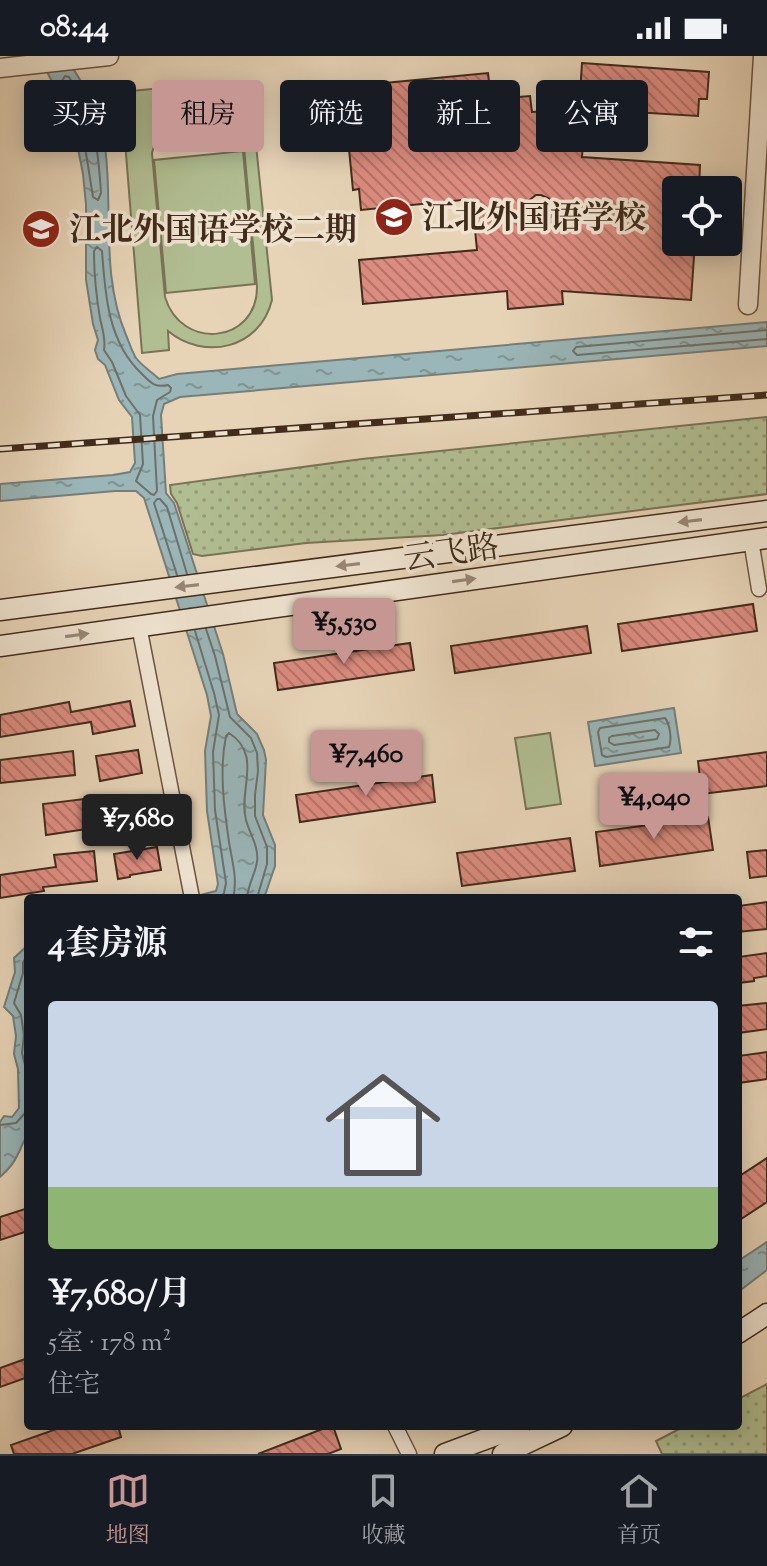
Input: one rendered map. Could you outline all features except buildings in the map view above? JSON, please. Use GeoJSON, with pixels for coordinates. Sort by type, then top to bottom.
{"type":"FeatureCollection","features":[{"type":"Feature","properties":{"kind":"main road","name":"云飞路"},"geometry":{"type":"LineString","coordinates":[[0,610],[767,511]]}},
{"type":"Feature","properties":{"kind":"main road","name":"云飞路"},"geometry":{"type":"LineString","coordinates":[[0,646],[759,539]]}},
{"type":"Feature","properties":{"kind":"main road"},"geometry":{"type":"LineString","coordinates":[[742,1317],[767,1303]]}},
{"type":"Feature","properties":{"kind":"main road"},"geometry":{"type":"LineString","coordinates":[[742,1330],[767,1314]]}},
{"type":"Feature","properties":{"kind":"main road"},"geometry":{"type":"LineString","coordinates":[[445,1454],[509,1430]]}},
{"type":"Feature","properties":{"kind":"main road"},"geometry":{"type":"LineString","coordinates":[[503,1454],[554,1430]]}},
{"type":"Feature","properties":{"kind":"street"},"geometry":{"type":"LineString","coordinates":[[3,67],[107,56]]}},
{"type":"Feature","properties":{"kind":"street"},"geometry":{"type":"LineString","coordinates":[[748,305],[763,56]]}},
{"type":"Feature","properties":{"kind":"street"},"geometry":{"type":"LineString","coordinates":[[759,539],[759,589]]}},
{"type":"Feature","properties":{"kind":"street"},"geometry":{"type":"LineString","coordinates":[[147,625],[191,894]]}},
{"type":"Feature","properties":{"kind":"street"},"geometry":{"type":"LineString","coordinates":[[397,1430],[409,1454]]}},
{"type":"Feature","properties":{"kind":"green space"},"geometry":{"type":"Polygon","coordinates":[[[152,89],[152,153],[165,297],[174,314],[186,326],[201,333],[217,334],[245,320],[254,306],[257,287],[244,152],[257,152],[272,300],[266,317],[256,330],[229,345],[198,346],[168,331],[169,350],[142,353],[126,152],[136,152],[136,91],[152,89]]]}},
{"type":"Feature","properties":{"kind":"green space"},"geometry":{"type":"Polygon","coordinates":[[[243,152],[255,284],[166,293],[154,160],[243,152]]]}},
{"type":"Feature","properties":{"kind":"green space"},"geometry":{"type":"Polygon","coordinates":[[[767,417],[767,494],[443,535],[306,543],[202,556],[193,554],[177,503],[171,494],[170,485],[362,459],[767,417]]]}},
{"type":"Feature","properties":{"kind":"green space"},"geometry":{"type":"Polygon","coordinates":[[[550,733],[561,804],[526,809],[515,738],[550,733]]]}},
{"type":"Feature","properties":{"kind":"green space"},"geometry":{"type":"Polygon","coordinates":[[[767,1384],[767,1454],[662,1454],[656,1441],[677,1430],[742,1430],[742,1397],[767,1384]]]}},
{"type":"Feature","properties":{"kind":"water"},"geometry":{"type":"Polygon","coordinates":[[[39,56],[65,56],[80,80],[51,80],[39,56]]]}},
{"type":"Feature","properties":{"kind":"water"},"geometry":{"type":"Polygon","coordinates":[[[79,152],[105,152],[110,261],[118,311],[136,358],[159,379],[177,374],[767,322],[767,346],[180,397],[164,404],[161,415],[166,493],[174,503],[223,654],[237,714],[257,734],[264,750],[263,815],[275,845],[275,866],[265,894],[204,894],[216,891],[218,884],[207,811],[205,751],[211,716],[144,498],[136,491],[115,491],[0,501],[0,484],[113,475],[130,472],[135,463],[132,417],[119,400],[105,365],[98,359],[95,350],[98,340],[86,280],[83,174],[79,152]]]}},
{"type":"Feature","properties":{"kind":"water"},"geometry":{"type":"Polygon","coordinates":[[[674,708],[681,753],[595,766],[588,722],[674,708]]]}},
{"type":"Feature","properties":{"kind":"water"},"geometry":{"type":"Polygon","coordinates":[[[24,949],[24,1141],[12,1164],[0,1177],[0,1122],[4,1116],[12,1117],[19,1108],[18,1069],[14,1054],[16,1036],[13,1016],[4,1007],[15,972],[14,958],[24,949]]]}},
{"type":"Feature","properties":{"kind":"water"},"geometry":{"type":"Polygon","coordinates":[[[767,1242],[767,1270],[742,1289],[742,1258],[767,1242]]]}},
{"type":"Feature","properties":{"kind":"railway"},"geometry":{"type":"LineString","coordinates":[[0,449],[767,395]]}},
{"type":"Feature","properties":{"kind":"place","name":"江北外国语学校"},"geometry":{"type":"Point","coordinates":[394,217]}},
{"type":"Feature","properties":{"kind":"place","name":"江北外国语学校二期"},"geometry":{"type":"Point","coordinates":[41,229]}}]}
